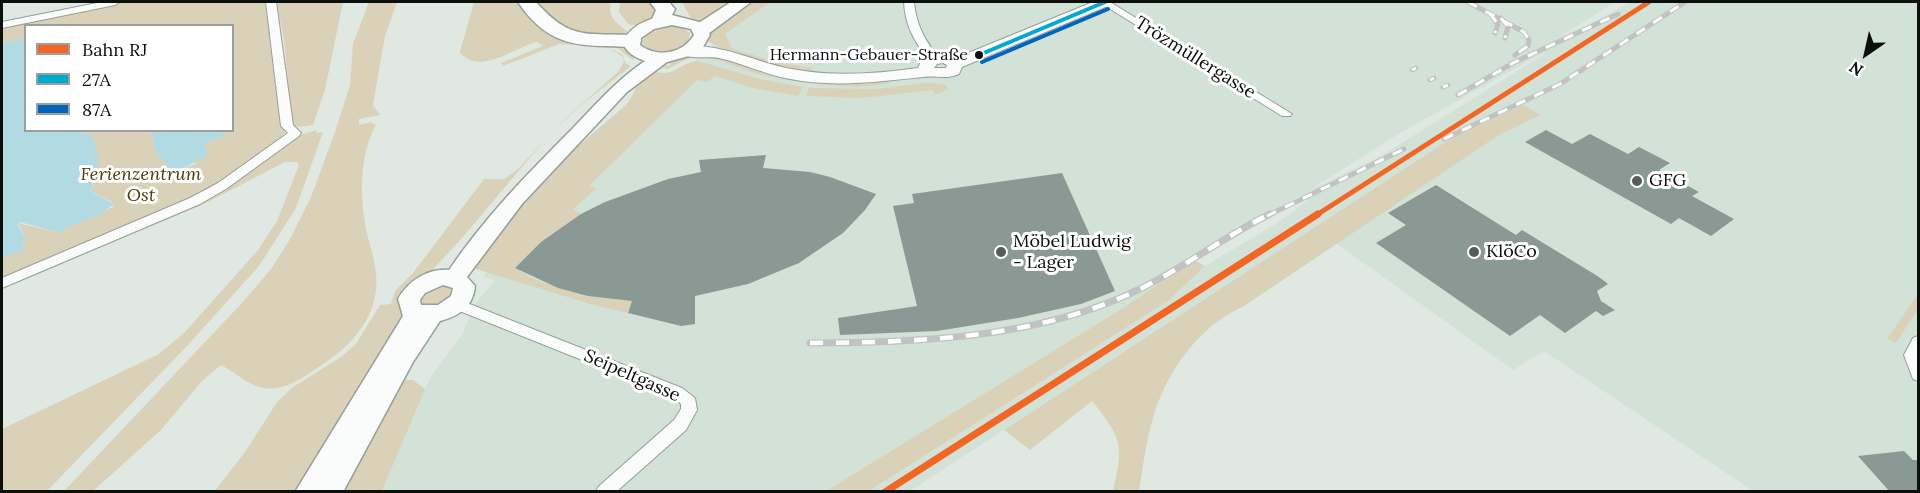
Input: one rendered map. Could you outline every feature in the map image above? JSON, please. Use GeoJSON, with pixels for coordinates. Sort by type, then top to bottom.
{"type":"FeatureCollection","features":[{"type":"Feature","properties":{"kind":"highway"},"geometry":{"type":"LineString","coordinates":[[527,2],[550,27],[561,34],[580,39],[631,41]]}},
{"type":"Feature","properties":{"kind":"highway"},"geometry":{"type":"LineString","coordinates":[[659,2],[666,9],[660,21]]}},
{"type":"Feature","properties":{"kind":"highway"},"geometry":{"type":"LineString","coordinates":[[673,2],[680,10],[683,21]]}},
{"type":"Feature","properties":{"kind":"highway"},"geometry":{"type":"LineString","coordinates":[[701,35],[742,2]]}},
{"type":"Feature","properties":{"kind":"main road"},"geometry":{"type":"LineString","coordinates":[[660,21],[683,21],[697,26],[701,35],[687,52],[664,57],[636,52],[631,41],[638,30],[660,21]]}},
{"type":"Feature","properties":{"kind":"main road"},"geometry":{"type":"LineString","coordinates":[[448,278],[489,213],[552,141],[592,101],[638,64],[644,55]]}},
{"type":"Feature","properties":{"kind":"main road"},"geometry":{"type":"LineString","coordinates":[[448,278],[464,286],[464,292],[457,304],[445,311],[424,314],[408,305],[411,293],[424,283],[448,278],[570,141],[627,83],[664,57]]}},
{"type":"Feature","properties":{"kind":"main road"},"geometry":{"type":"LineString","coordinates":[[308,492],[424,314]]}},
{"type":"Feature","properties":{"kind":"main road"},"geometry":{"type":"LineString","coordinates":[[329,492],[403,358],[424,314]]}},
{"type":"Feature","properties":{"kind":"street"},"geometry":{"type":"LineString","coordinates":[[2,25],[115,2]]}},
{"type":"Feature","properties":{"kind":"street"},"geometry":{"type":"LineString","coordinates":[[2,284],[195,201],[222,186],[295,133],[287,126],[271,2]]}},
{"type":"Feature","properties":{"kind":"street"},"geometry":{"type":"LineString","coordinates":[[909,2],[912,27],[936,75],[948,74],[955,70],[955,64],[1105,2]]}},
{"type":"Feature","properties":{"kind":"street","name":"Trözmüllergasse"},"geometry":{"type":"LineString","coordinates":[[1105,2],[1286,114]]}},
{"type":"Feature","properties":{"kind":"street"},"geometry":{"type":"LineString","coordinates":[[701,35],[707,46],[727,56]]}},
{"type":"Feature","properties":{"kind":"street"},"geometry":{"type":"LineString","coordinates":[[687,52],[697,51],[727,56],[786,74],[823,78],[877,78],[931,65]]}},
{"type":"Feature","properties":{"kind":"street","name":"Seipeltgasse"},"geometry":{"type":"LineString","coordinates":[[457,304],[677,392],[689,402],[689,410],[680,425],[603,492]]}},
{"type":"Feature","properties":{"kind":"street"},"geometry":{"type":"LineString","coordinates":[[1918,342],[1911,355],[1918,375]]}},
{"type":"Feature","properties":{"kind":"shaded area"},"geometry":{"type":"Polygon","coordinates":[[[771,2],[1615,2],[1558,38],[1604,17],[1629,2],[1918,2],[1918,491],[1753,491],[1544,351],[1513,370],[1336,243],[1499,135],[1541,115],[1523,105],[1453,137],[910,491],[869,491],[1168,301],[1205,266],[1276,224],[1308,201],[1300,195],[1199,257],[1123,308],[826,491],[382,492],[417,402],[434,372],[462,335],[474,305],[495,281],[483,276],[680,74],[725,34],[771,2]],[[1543,53],[1400,133],[1308,191],[1379,157],[1545,54],[1543,53]]]}},
{"type":"Feature","properties":{"kind":"green space","name":"Ferienzentrum Ost"},"geometry":{"type":"Polygon","coordinates":[[[123,2],[265,2],[285,132],[254,162],[202,194],[2,281],[2,258],[22,249],[25,238],[18,223],[61,233],[64,229],[113,207],[112,202],[90,191],[97,179],[85,132],[151,132],[157,155],[173,171],[178,171],[195,164],[205,143],[224,136],[224,132],[234,132],[234,24],[24,24],[24,38],[2,43],[2,27],[123,2]]]}},
{"type":"Feature","properties":{"kind":"green space"},"geometry":{"type":"Polygon","coordinates":[[[276,2],[343,2],[325,90],[313,125],[298,127],[292,124],[284,39],[276,2]]]}},
{"type":"Feature","properties":{"kind":"green space"},"geometry":{"type":"Polygon","coordinates":[[[369,2],[397,2],[385,36],[373,105],[380,115],[359,119],[359,125],[371,122],[376,125],[364,160],[362,185],[363,211],[377,282],[366,322],[338,354],[295,382],[274,389],[252,384],[221,365],[202,381],[161,430],[93,491],[64,491],[241,304],[271,269],[289,241],[311,197],[335,132],[350,85],[353,44],[369,2]]]}},
{"type":"Feature","properties":{"kind":"green space"},"geometry":{"type":"Polygon","coordinates":[[[474,2],[516,2],[548,35],[573,43],[622,45],[633,55],[634,61],[616,47],[559,44],[503,66],[501,63],[543,46],[537,42],[486,61],[477,62],[468,59],[460,52],[474,2]]]}},
{"type":"Feature","properties":{"kind":"green space"},"geometry":{"type":"Polygon","coordinates":[[[532,2],[611,2],[612,16],[628,32],[627,35],[585,37],[552,24],[532,2]]]}},
{"type":"Feature","properties":{"kind":"green space"},"geometry":{"type":"Polygon","coordinates":[[[620,2],[648,2],[657,8],[656,17],[638,26],[628,24],[619,12],[620,2]]]}},
{"type":"Feature","properties":{"kind":"green space"},"geometry":{"type":"Polygon","coordinates":[[[682,2],[736,2],[702,23],[690,17],[682,2]]]}},
{"type":"Feature","properties":{"kind":"green space"},"geometry":{"type":"Polygon","coordinates":[[[755,2],[771,2],[725,34],[730,48],[776,62],[813,68],[811,72],[744,58],[709,42],[709,31],[735,12],[755,2]]]}},
{"type":"Feature","properties":{"kind":"green space"},"geometry":{"type":"Polygon","coordinates":[[[667,26],[681,27],[690,33],[689,41],[665,52],[646,47],[642,42],[646,34],[667,26]]]}},
{"type":"Feature","properties":{"kind":"green space"},"geometry":{"type":"Polygon","coordinates":[[[608,48],[622,54],[626,64],[631,66],[560,125],[440,262],[400,300],[399,308],[404,315],[299,491],[214,492],[245,452],[277,402],[293,387],[341,357],[356,344],[380,305],[391,304],[395,291],[413,273],[484,179],[504,179],[517,170],[565,119],[619,71],[624,61],[622,56],[608,48]]]}},
{"type":"Feature","properties":{"kind":"green space"},"geometry":{"type":"Polygon","coordinates":[[[693,55],[720,59],[781,76],[838,83],[893,82],[879,85],[843,86],[802,82],[751,72],[702,57],[688,59],[668,69],[654,66],[662,64],[669,66],[671,64],[665,62],[693,55]]]}},
{"type":"Feature","properties":{"kind":"green space"},"geometry":{"type":"Polygon","coordinates":[[[698,61],[760,79],[803,87],[798,96],[753,88],[715,76],[707,82],[697,80],[589,186],[597,188],[573,209],[581,214],[541,242],[515,268],[528,276],[557,287],[632,301],[628,313],[472,268],[549,171],[626,105],[648,70],[671,72],[698,61]]]}},
{"type":"Feature","properties":{"kind":"green space"},"geometry":{"type":"Polygon","coordinates":[[[928,83],[946,85],[948,89],[935,95],[933,90],[862,98],[806,96],[809,88],[874,89],[928,83]]]}},
{"type":"Feature","properties":{"kind":"green space"},"geometry":{"type":"Polygon","coordinates":[[[1523,105],[1541,115],[1499,135],[1244,306],[1228,314],[1199,338],[1176,367],[1159,401],[1148,436],[1139,491],[1113,491],[1119,462],[1118,443],[1109,424],[1092,401],[1030,450],[1004,430],[1453,137],[1523,105]]]}},
{"type":"Feature","properties":{"kind":"green space"},"geometry":{"type":"Polygon","coordinates":[[[317,130],[316,133],[323,132],[296,208],[259,266],[188,345],[47,491],[2,491],[2,429],[159,354],[185,332],[258,250],[277,221],[299,165],[297,162],[285,162],[204,204],[2,289],[2,286],[193,205],[296,136],[317,130]]]}},
{"type":"Feature","properties":{"kind":"green space"},"geometry":{"type":"Polygon","coordinates":[[[1194,260],[1205,266],[1168,301],[869,491],[826,491],[1123,308],[1194,260]]]}},
{"type":"Feature","properties":{"kind":"green space"},"geometry":{"type":"Polygon","coordinates":[[[446,282],[457,290],[443,307],[419,307],[418,295],[446,282]]]}},
{"type":"Feature","properties":{"kind":"green space"},"geometry":{"type":"Polygon","coordinates":[[[1918,294],[1918,309],[1896,343],[1887,339],[1918,294]]]}},
{"type":"Feature","properties":{"kind":"green space"},"geometry":{"type":"Polygon","coordinates":[[[405,380],[413,380],[425,389],[382,491],[337,492],[405,380]]]}},
{"type":"Feature","properties":{"kind":"water"},"geometry":{"type":"Polygon","coordinates":[[[24,38],[24,132],[86,132],[92,137],[98,158],[96,178],[90,191],[114,204],[99,215],[64,229],[61,233],[20,222],[18,225],[25,238],[22,249],[24,253],[19,252],[2,258],[2,43],[24,38]]]}},
{"type":"Feature","properties":{"kind":"water"},"geometry":{"type":"Polygon","coordinates":[[[151,132],[224,132],[224,136],[205,143],[207,156],[178,171],[173,171],[157,155],[151,132]]]}},
{"type":"Feature","properties":{"kind":"building","name":"GFG"},"geometry":{"type":"Polygon","coordinates":[[[1546,130],[1572,144],[1590,134],[1628,154],[1639,147],[1670,163],[1659,170],[1699,192],[1692,196],[1734,219],[1711,236],[1679,218],[1671,224],[1525,142],[1546,130]]]}},
{"type":"Feature","properties":{"kind":"building"},"geometry":{"type":"Polygon","coordinates":[[[766,155],[763,168],[810,172],[876,194],[865,210],[843,233],[799,263],[748,284],[695,296],[695,324],[681,326],[628,313],[632,301],[588,296],[558,288],[515,268],[541,242],[581,214],[605,202],[668,179],[701,172],[699,160],[766,155]]]}},
{"type":"Feature","properties":{"kind":"building","name":"Möbel Ludwig - Lager"},"geometry":{"type":"Polygon","coordinates":[[[1062,173],[1115,291],[1081,304],[1018,318],[937,331],[840,335],[838,318],[917,306],[893,206],[914,203],[912,194],[1062,173]]]}},
{"type":"Feature","properties":{"kind":"building","name":"KlöCo"},"geometry":{"type":"Polygon","coordinates":[[[1436,185],[1516,235],[1522,230],[1599,277],[1608,284],[1597,291],[1601,301],[1615,310],[1603,316],[1596,311],[1565,333],[1540,315],[1510,336],[1376,243],[1406,225],[1388,213],[1436,185]]]}},
{"type":"Feature","properties":{"kind":"building"},"geometry":{"type":"Polygon","coordinates":[[[1904,451],[1913,460],[1918,460],[1918,492],[1890,492],[1858,456],[1904,451]]]}},
{"type":"Feature","properties":{"kind":"railway"},"geometry":{"type":"LineString","coordinates":[[1468,2],[1503,21]]}},
{"type":"Feature","properties":{"kind":"railway"},"geometry":{"type":"LineString","coordinates":[[1444,139],[1560,84],[1685,2]]}},
{"type":"Feature","properties":{"kind":"railway"},"geometry":{"type":"LineString","coordinates":[[1490,14],[1498,24],[1495,33]]}},
{"type":"Feature","properties":{"kind":"railway"},"geometry":{"type":"LineString","coordinates":[[1458,95],[1513,63],[1618,14]]}},
{"type":"Feature","properties":{"kind":"railway"},"geometry":{"type":"LineString","coordinates":[[1503,21],[1524,32],[1529,40],[1528,46],[1515,55]]}},
{"type":"Feature","properties":{"kind":"railway"},"geometry":{"type":"LineString","coordinates":[[1503,21],[1508,27],[1505,38]]}},
{"type":"Feature","properties":{"kind":"railway"},"geometry":{"type":"LineString","coordinates":[[1412,70],[1416,68]]}},
{"type":"Feature","properties":{"kind":"railway"},"geometry":{"type":"LineString","coordinates":[[1430,80],[1434,78]]}},
{"type":"Feature","properties":{"kind":"railway"},"geometry":{"type":"LineString","coordinates":[[1443,87],[1448,85]]}},
{"type":"Feature","properties":{"kind":"railway"},"geometry":{"type":"LineString","coordinates":[[1267,216],[1404,149]]}},
{"type":"Feature","properties":{"kind":"railway"},"geometry":{"type":"LineString","coordinates":[[810,343],[936,339],[1020,328],[1061,318],[1101,306],[1140,289],[1270,214]]}},
{"type":"Feature","properties":{"kind":"rail line","name":"RJ"},"geometry":{"type":"LineString","coordinates":[[885,492],[1649,2]]}},
{"type":"Feature","properties":{"kind":"transit line","name":"27A"},"geometry":{"type":"LineString","coordinates":[[979,55],[1105,2]]}},
{"type":"Feature","properties":{"kind":"transit line","name":"87A"},"geometry":{"type":"LineString","coordinates":[[982,62],[1108,9]]}},
{"type":"Feature","properties":{"kind":"place","name":"Hermann-Gebauer-Straße"},"geometry":{"type":"Point","coordinates":[979,55]}},
{"type":"Feature","properties":{"kind":"place","name":"GFG"},"geometry":{"type":"Point","coordinates":[1637,181]}},
{"type":"Feature","properties":{"kind":"place","name":"Möbel Ludwig - Lager"},"geometry":{"type":"Point","coordinates":[1001,252]}},
{"type":"Feature","properties":{"kind":"place","name":"KlöCo"},"geometry":{"type":"Point","coordinates":[1474,252]}}]}
